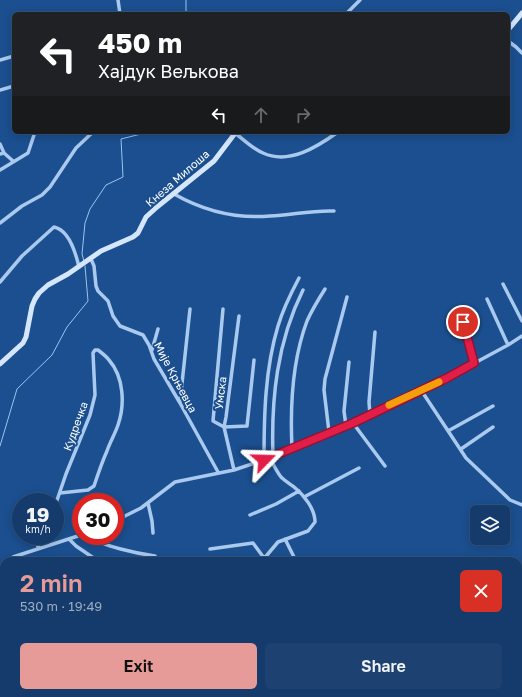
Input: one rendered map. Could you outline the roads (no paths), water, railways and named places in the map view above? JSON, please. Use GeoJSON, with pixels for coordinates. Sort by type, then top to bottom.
{"type":"FeatureCollection","features":[{"type":"Feature","properties":{"kind":"street"},"geometry":{"type":"LineString","coordinates":[[118,0],[120,12]]}},
{"type":"Feature","properties":{"kind":"street"},"geometry":{"type":"LineString","coordinates":[[348,12],[360,0]]}},
{"type":"Feature","properties":{"kind":"street"},"geometry":{"type":"LineString","coordinates":[[510,28],[522,13]]}},
{"type":"Feature","properties":{"kind":"street"},"geometry":{"type":"LineString","coordinates":[[510,42],[522,54]]}},
{"type":"Feature","properties":{"kind":"street"},"geometry":{"type":"LineString","coordinates":[[0,60],[12,57]]}},
{"type":"Feature","properties":{"kind":"street"},"geometry":{"type":"LineString","coordinates":[[0,90],[12,87]]}},
{"type":"Feature","properties":{"kind":"street"},"geometry":{"type":"LineString","coordinates":[[0,170],[28,153],[34,134]]}},
{"type":"Feature","properties":{"kind":"street"},"geometry":{"type":"LineString","coordinates":[[0,223],[22,206],[42,195],[50,187],[76,148],[91,134]]}},
{"type":"Feature","properties":{"kind":"street","name":"Кнеза Милоша"},"geometry":{"type":"LineString","coordinates":[[0,364],[22,343],[26,337],[32,306],[35,299],[48,285],[84,264],[101,251],[133,237],[138,233],[146,217],[214,161],[234,134]]}},
{"type":"Feature","properties":{"kind":"street"},"geometry":{"type":"LineString","coordinates":[[238,134],[264,154],[284,157],[304,152],[335,134]]}},
{"type":"Feature","properties":{"kind":"street"},"geometry":{"type":"LineString","coordinates":[[0,144],[2,154],[13,161]]}},
{"type":"Feature","properties":{"kind":"street"},"geometry":{"type":"LineString","coordinates":[[174,194],[190,204],[219,213],[244,217],[270,216],[311,211],[334,211]]}},
{"type":"Feature","properties":{"kind":"street","name":"Мије Крњевца"},"geometry":{"type":"LineString","coordinates":[[0,282],[22,256],[54,227],[60,229],[69,240],[84,264],[94,266],[98,291],[108,302],[113,316],[120,326],[143,335],[152,350],[154,359],[180,402],[218,472]]}},
{"type":"Feature","properties":{"kind":"street"},"geometry":{"type":"LineString","coordinates":[[264,460],[265,410],[272,347],[281,318],[299,278]]}},
{"type":"Feature","properties":{"kind":"street"},"geometry":{"type":"LineString","coordinates":[[503,284],[522,321]]}},
{"type":"Feature","properties":{"kind":"street"},"geometry":{"type":"LineString","coordinates":[[292,448],[290,421],[292,393],[300,344],[312,312],[325,289]]}},
{"type":"Feature","properties":{"kind":"street"},"geometry":{"type":"LineString","coordinates":[[265,557],[278,542],[308,531],[315,522],[313,510],[299,491],[282,478],[271,457],[273,405],[279,361],[285,334],[303,290]]}},
{"type":"Feature","properties":{"kind":"street"},"geometry":{"type":"LineString","coordinates":[[329,432],[324,390],[325,379],[347,298]]}},
{"type":"Feature","properties":{"kind":"street"},"geometry":{"type":"LineString","coordinates":[[487,299],[508,345]]}},
{"type":"Feature","properties":{"kind":"street"},"geometry":{"type":"LineString","coordinates":[[459,308],[474,363]]}},
{"type":"Feature","properties":{"kind":"street"},"geometry":{"type":"LineString","coordinates":[[180,402],[190,309]]}},
{"type":"Feature","properties":{"kind":"street"},"geometry":{"type":"LineString","coordinates":[[224,309],[213,421],[224,428],[247,426],[254,360]]}},
{"type":"Feature","properties":{"kind":"street","name":"Умска"},"geometry":{"type":"LineString","coordinates":[[234,470],[224,428],[239,316]]}},
{"type":"Feature","properties":{"kind":"street"},"geometry":{"type":"LineString","coordinates":[[152,350],[158,329]]}},
{"type":"Feature","properties":{"kind":"street"},"geometry":{"type":"LineString","coordinates":[[370,415],[369,402],[375,332]]}},
{"type":"Feature","properties":{"kind":"street"},"geometry":{"type":"LineString","coordinates":[[124,517],[148,503],[175,482],[218,472],[234,470],[264,460],[346,426],[447,378],[522,336]]}},
{"type":"Feature","properties":{"kind":"street","name":"Кудречка"},"geometry":{"type":"LineString","coordinates":[[95,350],[98,350],[110,361],[117,372],[122,397],[122,409],[118,426],[106,452],[94,486],[91,489],[60,492],[90,415],[95,395],[93,353],[95,350]]}},
{"type":"Feature","properties":{"kind":"street"},"geometry":{"type":"LineString","coordinates":[[346,426],[344,419],[349,362]]}},
{"type":"Feature","properties":{"kind":"street"},"geometry":{"type":"LineString","coordinates":[[421,390],[466,458],[510,500],[522,505]]}},
{"type":"Feature","properties":{"kind":"street"},"geometry":{"type":"LineString","coordinates":[[448,431],[493,406]]}},
{"type":"Feature","properties":{"kind":"street"},"geometry":{"type":"LineString","coordinates":[[353,423],[385,466]]}},
{"type":"Feature","properties":{"kind":"street"},"geometry":{"type":"LineString","coordinates":[[461,450],[493,427]]}},
{"type":"Feature","properties":{"kind":"street"},"geometry":{"type":"LineString","coordinates":[[304,497],[359,468]]}},
{"type":"Feature","properties":{"kind":"street"},"geometry":{"type":"LineString","coordinates":[[250,515],[276,504],[299,491]]}},
{"type":"Feature","properties":{"kind":"street"},"geometry":{"type":"LineString","coordinates":[[148,503],[153,533]]}},
{"type":"Feature","properties":{"kind":"street"},"geometry":{"type":"LineString","coordinates":[[13,557],[72,538]]}},
{"type":"Feature","properties":{"kind":"street"},"geometry":{"type":"LineString","coordinates":[[69,539],[76,546],[92,557]]}},
{"type":"Feature","properties":{"kind":"street"},"geometry":{"type":"LineString","coordinates":[[285,539],[294,557]]}},
{"type":"Feature","properties":{"kind":"street"},"geometry":{"type":"LineString","coordinates":[[210,549],[253,542],[260,557]]}},
{"type":"Feature","properties":{"kind":"street"},"geometry":{"type":"LineString","coordinates":[[109,545],[123,550],[155,556]]}},
{"type":"Feature","properties":{"kind":"waterway"},"geometry":{"type":"LineString","coordinates":[[186,0],[186,12]]}},
{"type":"Feature","properties":{"kind":"waterway"},"geometry":{"type":"LineString","coordinates":[[84,261],[82,254],[85,223],[90,209],[106,185],[123,177],[121,139],[141,134]]}},
{"type":"Feature","properties":{"kind":"waterway"},"geometry":{"type":"LineString","coordinates":[[0,446],[17,389],[52,355],[67,327],[88,301],[85,266]]}}]}
